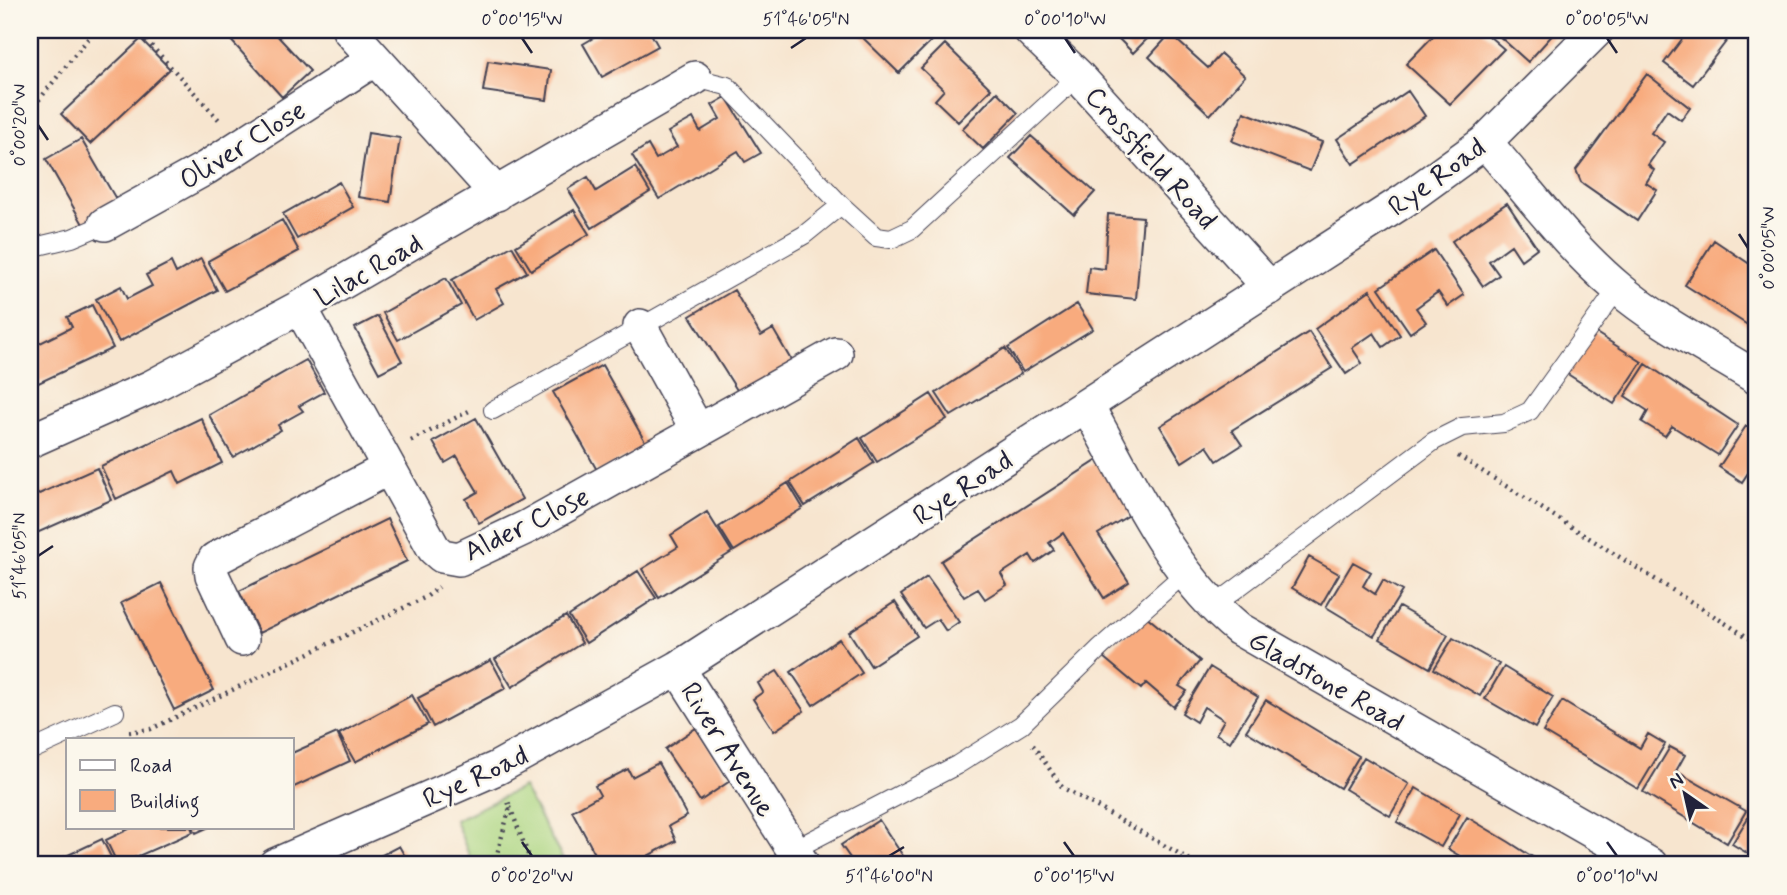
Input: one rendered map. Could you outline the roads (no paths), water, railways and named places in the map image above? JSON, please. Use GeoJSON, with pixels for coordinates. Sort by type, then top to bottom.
{"type":"FeatureCollection","features":[{"type":"Feature","properties":{"kind":"street"},"geometry":{"type":"LineString","coordinates":[[349,30],[497,194]]}},
{"type":"Feature","properties":{"kind":"street","name":"Crossfield Road"},"geometry":{"type":"LineString","coordinates":[[1030,30],[1078,76],[1270,288]]}},
{"type":"Feature","properties":{"kind":"street","name":"Rye Road"},"geometry":{"type":"LineString","coordinates":[[275,865],[497,768],[678,668],[1270,288],[1485,142],[1597,30]]}},
{"type":"Feature","properties":{"kind":"street","name":"Oliver Close"},"geometry":{"type":"LineString","coordinates":[[105,224],[158,197],[375,59]]}},
{"type":"Feature","properties":{"kind":"street","name":"Lilac Road"},"geometry":{"type":"LineString","coordinates":[[30,441],[150,387],[300,307],[695,78]]}},
{"type":"Feature","properties":{"kind":"street"},"geometry":{"type":"LineString","coordinates":[[1485,142],[1585,257],[1618,288],[1652,314],[1757,378]]}},
{"type":"Feature","properties":{"kind":"street","name":"Alder Close"},"geometry":{"type":"LineString","coordinates":[[300,307],[434,549],[442,556],[459,559],[527,527],[836,355]]}},
{"type":"Feature","properties":{"kind":"street"},"geometry":{"type":"LineString","coordinates":[[640,326],[698,431]]}},
{"type":"Feature","properties":{"kind":"street","name":"Gladstone Road"},"geometry":{"type":"LineString","coordinates":[[1087,406],[1185,573],[1212,607],[1239,628],[1651,865]]}},
{"type":"Feature","properties":{"kind":"street"},"geometry":{"type":"LineString","coordinates":[[242,639],[212,575],[211,567],[215,559],[386,462]]}},
{"type":"Feature","properties":{"kind":"street","name":"River Avenue"},"geometry":{"type":"LineString","coordinates":[[678,668],[798,857]]}},
{"type":"Feature","properties":{"kind":"lane"},"geometry":{"type":"LineString","coordinates":[[695,78],[727,86],[841,205],[876,237],[891,239],[901,235],[940,205],[1078,76]]}},
{"type":"Feature","properties":{"kind":"lane"},"geometry":{"type":"LineString","coordinates":[[493,410],[804,235],[841,205]]}},
{"type":"Feature","properties":{"kind":"lane"},"geometry":{"type":"LineString","coordinates":[[30,248],[42,248],[105,224]]}},
{"type":"Feature","properties":{"kind":"lane"},"geometry":{"type":"LineString","coordinates":[[1212,607],[1434,441],[1462,427],[1504,423],[1530,411],[1618,288]]}},
{"type":"Feature","properties":{"kind":"lane"},"geometry":{"type":"LineString","coordinates":[[798,857],[1021,725],[1101,647],[1185,573]]}},
{"type":"Feature","properties":{"kind":"lane"},"geometry":{"type":"LineString","coordinates":[[30,751],[115,712]]}}]}
